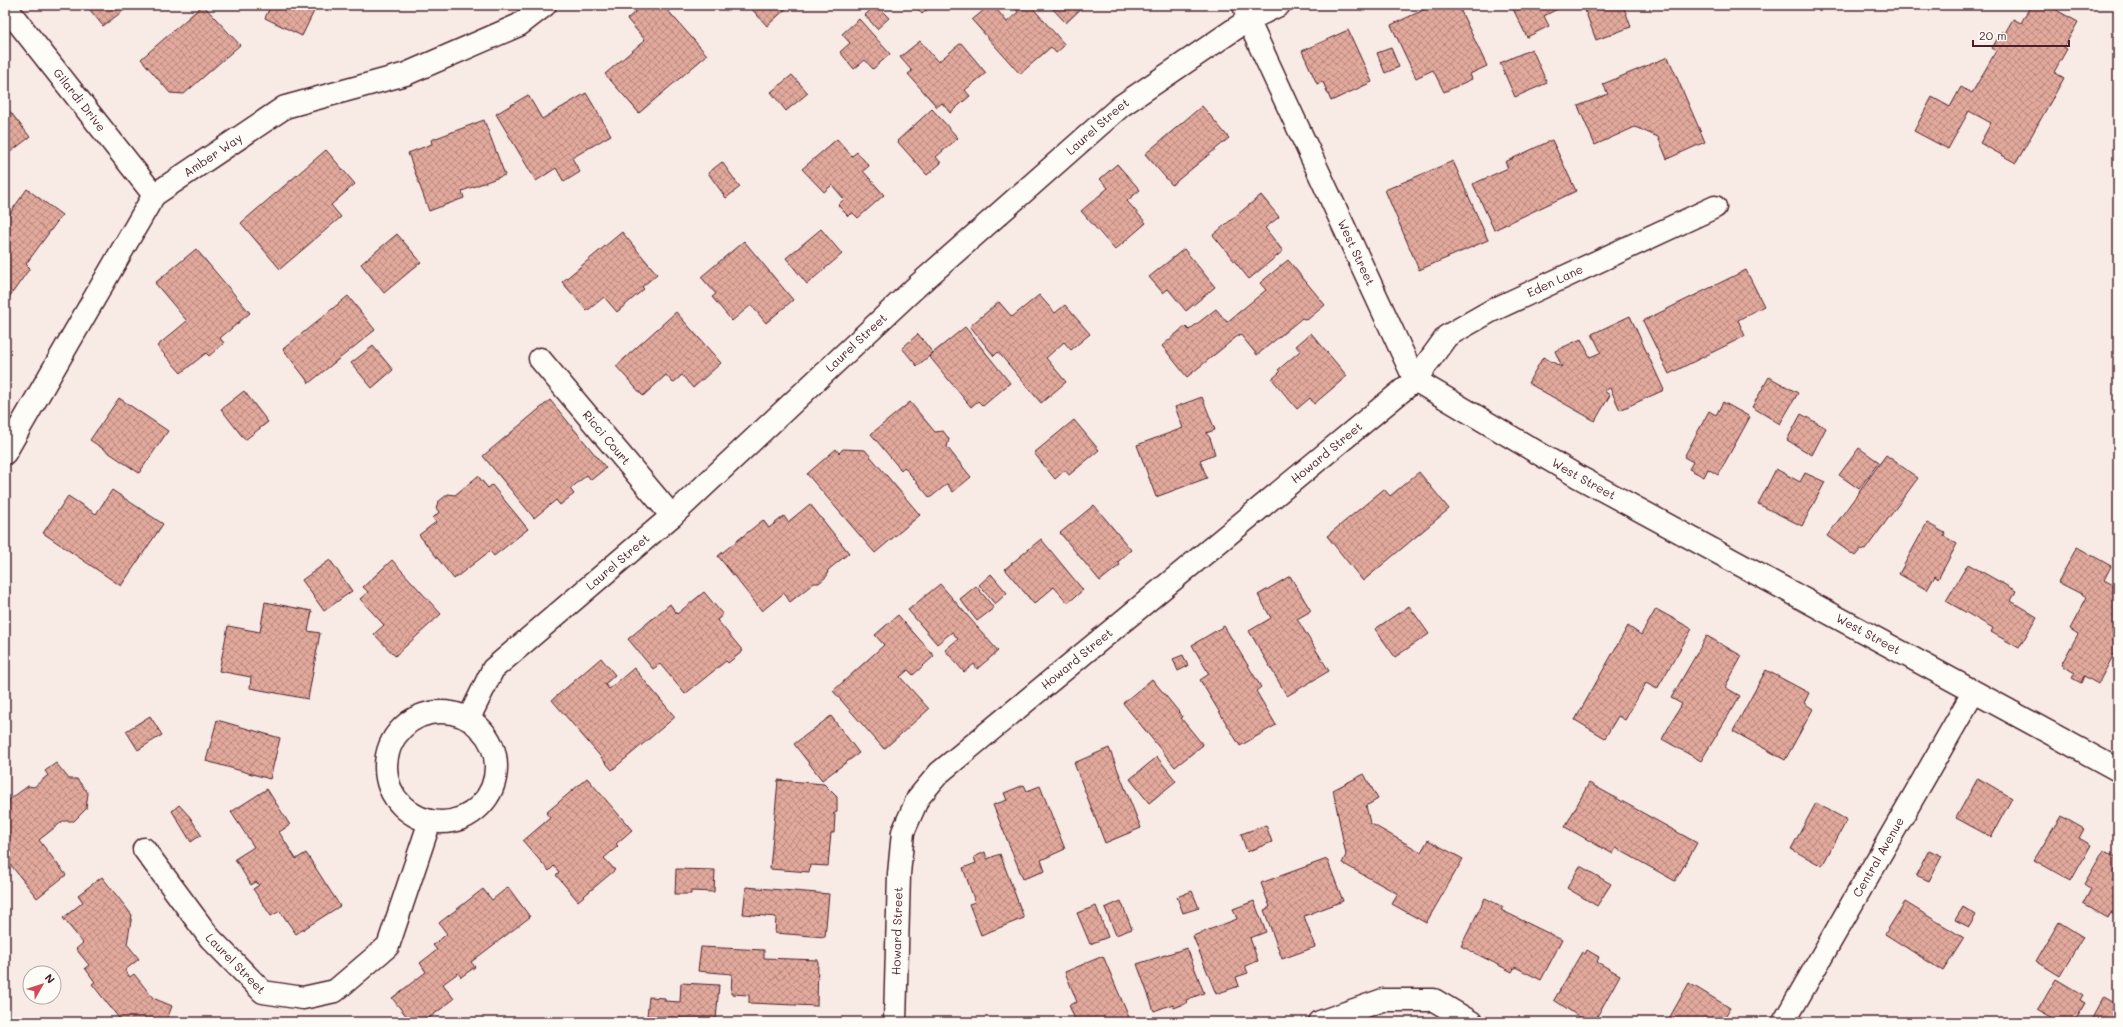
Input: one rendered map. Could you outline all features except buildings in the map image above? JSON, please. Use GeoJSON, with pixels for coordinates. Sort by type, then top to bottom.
{"type":"FeatureCollection","features":[{"type":"Feature","properties":{"kind":"street","name":"Amber Way"},"geometry":{"type":"LineString","coordinates":[[5,452],[154,195],[285,107],[406,74],[519,25],[545,5]]}},
{"type":"Feature","properties":{"kind":"street","name":"Laurel Street"},"geometry":{"type":"LineString","coordinates":[[469,718],[493,669],[672,516],[917,286],[1121,106],[1246,12],[1279,5]]}},
{"type":"Feature","properties":{"kind":"street","name":"Gilardi Drive"},"geometry":{"type":"LineString","coordinates":[[5,6],[154,195]]}},
{"type":"Feature","properties":{"kind":"street","name":"West Street"},"geometry":{"type":"LineString","coordinates":[[1246,12],[1414,380],[1577,476],[2118,770]]}},
{"type":"Feature","properties":{"kind":"street","name":"Eden Lane"},"geometry":{"type":"LineString","coordinates":[[1414,380],[1447,336],[1492,311],[1715,207]]}},
{"type":"Feature","properties":{"kind":"street","name":"Ricci Court"},"geometry":{"type":"LineString","coordinates":[[540,359],[672,516]]}},
{"type":"Feature","properties":{"kind":"street","name":"Howard Street"},"geometry":{"type":"LineString","coordinates":[[895,1022],[899,874],[903,832],[918,798],[938,773],[1414,380]]}},
{"type":"Feature","properties":{"kind":"street","name":"Central Avenue"},"geometry":{"type":"LineString","coordinates":[[1784,1022],[1973,692]]}},
{"type":"Feature","properties":{"kind":"street"},"geometry":{"type":"LineString","coordinates":[[432,712],[450,712],[469,718],[482,730],[491,744],[496,761],[495,778],[489,794],[478,808],[464,817],[447,822],[430,821],[412,814],[397,801],[388,785],[385,766],[389,747],[398,730],[413,718],[432,712]]}},
{"type":"Feature","properties":{"kind":"street","name":"Laurel Street"},"geometry":{"type":"LineString","coordinates":[[144,849],[210,938],[263,992],[303,998],[335,991],[388,946],[430,821]]}},
{"type":"Feature","properties":{"kind":"street"},"geometry":{"type":"LineString","coordinates":[[1320,1022],[1383,1000],[1434,1000],[1471,1022]]}}]}
